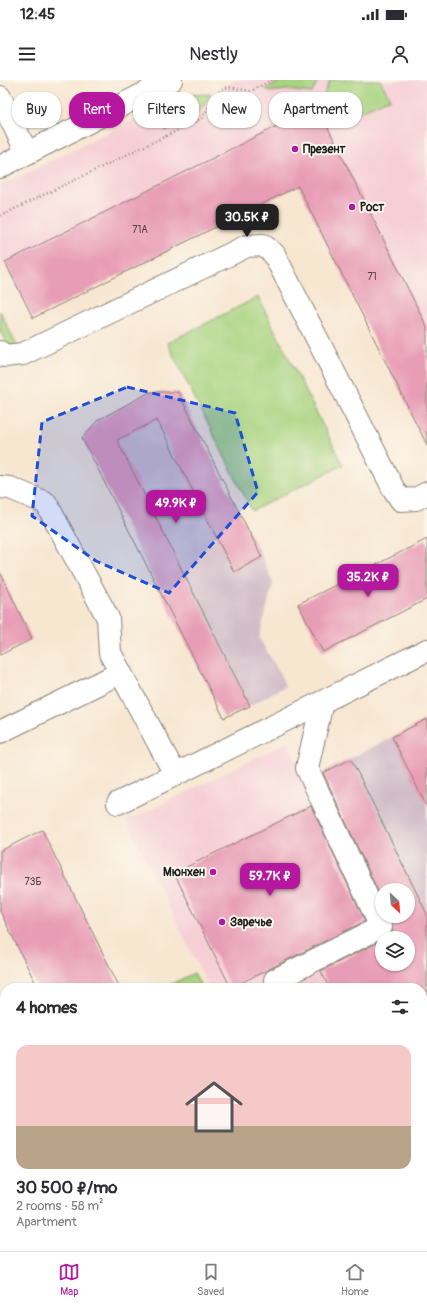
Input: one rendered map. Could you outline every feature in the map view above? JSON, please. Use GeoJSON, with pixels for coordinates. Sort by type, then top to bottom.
{"type":"FeatureCollection","features":[{"type":"Feature","properties":{"kind":"lane"},"geometry":{"type":"LineString","coordinates":[[0,166],[171,80]]}},
{"type":"Feature","properties":{"kind":"lane"},"geometry":{"type":"LineString","coordinates":[[0,97],[27,153]]}},
{"type":"Feature","properties":{"kind":"lane"},"geometry":{"type":"LineString","coordinates":[[0,352],[4,356],[23,354],[247,246],[263,245],[274,254],[393,488],[401,500],[416,499],[427,493]]}},
{"type":"Feature","properties":{"kind":"lane"},"geometry":{"type":"LineString","coordinates":[[0,487],[10,488],[46,503],[108,618],[110,653],[175,774]]}},
{"type":"Feature","properties":{"kind":"lane"},"geometry":{"type":"LineString","coordinates":[[118,803],[427,650]]}},
{"type":"Feature","properties":{"kind":"lane"},"geometry":{"type":"LineString","coordinates":[[0,732],[120,673]]}},
{"type":"Feature","properties":{"kind":"lane"},"geometry":{"type":"LineString","coordinates":[[275,980],[381,927],[307,768],[322,703]]}},
{"type":"Feature","properties":{"kind":"path"},"geometry":{"type":"LineString","coordinates":[[0,216],[201,119],[221,90],[228,87],[251,91],[272,80]]}},
{"type":"Feature","properties":{"kind":"highlighted area"},"geometry":{"type":"Polygon","coordinates":[[[127,387],[235,413],[258,492],[169,593],[96,561],[32,516],[42,422],[127,387]]]}},
{"type":"Feature","properties":{"kind":"shaded area"},"geometry":{"type":"Polygon","coordinates":[[[234,80],[427,80],[427,327],[345,162],[270,130],[0,264],[0,186],[117,128],[125,128],[125,124],[133,120],[133,128],[199,128],[199,94],[207,94],[207,128],[261,128],[261,92],[215,92],[234,80]]]}},
{"type":"Feature","properties":{"kind":"shaded area"},"geometry":{"type":"Polygon","coordinates":[[[150,392],[178,392],[262,557],[273,583],[259,638],[279,672],[285,686],[250,706],[82,438],[98,420],[150,392]]]}},
{"type":"Feature","properties":{"kind":"shaded area"},"geometry":{"type":"Polygon","coordinates":[[[424,721],[427,727],[427,983],[330,983],[353,972],[375,966],[375,971],[415,971],[415,931],[408,931],[408,923],[415,923],[415,883],[376,883],[322,773],[424,721]]]}},
{"type":"Feature","properties":{"kind":"shaded area"},"geometry":{"type":"Polygon","coordinates":[[[288,742],[297,763],[322,773],[376,883],[375,923],[395,923],[399,931],[375,931],[375,960],[329,983],[207,983],[126,819],[137,816],[288,742]]]}},
{"type":"Feature","properties":{"kind":"green space"},"geometry":{"type":"Polygon","coordinates":[[[282,80],[318,80],[312,92],[287,90],[270,92],[266,89],[282,80]]]}},
{"type":"Feature","properties":{"kind":"green space"},"geometry":{"type":"Polygon","coordinates":[[[330,80],[380,80],[390,98],[362,111],[362,92],[325,92],[330,80]]]}},
{"type":"Feature","properties":{"kind":"green space"},"geometry":{"type":"Polygon","coordinates":[[[199,94],[207,94],[207,100],[199,112],[199,94]]]}},
{"type":"Feature","properties":{"kind":"green space"},"geometry":{"type":"Polygon","coordinates":[[[165,128],[172,128],[166,131],[165,128]]]}},
{"type":"Feature","properties":{"kind":"green space"},"geometry":{"type":"Polygon","coordinates":[[[258,297],[343,465],[252,511],[167,343],[258,297]]]}},
{"type":"Feature","properties":{"kind":"green space"},"geometry":{"type":"Polygon","coordinates":[[[0,311],[20,352],[9,348],[0,331],[0,311]]]}},
{"type":"Feature","properties":{"kind":"green space"},"geometry":{"type":"Polygon","coordinates":[[[194,973],[199,983],[173,983],[194,973]]]}},
{"type":"Feature","properties":{"kind":"building"},"geometry":{"type":"Polygon","coordinates":[[[273,128],[328,128],[427,327],[427,445],[298,186],[33,318],[5,262],[273,128]]]}},
{"type":"Feature","properties":{"kind":"building"},"geometry":{"type":"Polygon","coordinates":[[[150,392],[178,392],[262,557],[234,572],[157,420],[117,440],[250,706],[224,718],[82,438],[98,420],[150,392]]]}},
{"type":"Feature","properties":{"kind":"building"},"geometry":{"type":"Polygon","coordinates":[[[427,539],[427,599],[323,652],[298,604],[427,539]]]}},
{"type":"Feature","properties":{"kind":"building"},"geometry":{"type":"Polygon","coordinates":[[[0,572],[32,639],[0,655],[0,572]]]}},
{"type":"Feature","properties":{"kind":"building"},"geometry":{"type":"Polygon","coordinates":[[[427,719],[427,807],[392,737],[427,719]]]}},
{"type":"Feature","properties":{"kind":"building"},"geometry":{"type":"Polygon","coordinates":[[[351,759],[412,883],[375,883],[375,885],[323,773],[351,759]]]}},
{"type":"Feature","properties":{"kind":"building"},"geometry":{"type":"Polygon","coordinates":[[[311,806],[365,921],[241,983],[229,983],[174,873],[311,806]]]}},
{"type":"Feature","properties":{"kind":"building"},"geometry":{"type":"Polygon","coordinates":[[[42,830],[118,983],[36,983],[0,911],[0,851],[42,830]]]}},
{"type":"Feature","properties":{"kind":"building"},"geometry":{"type":"Polygon","coordinates":[[[415,890],[427,914],[427,983],[327,983],[321,971],[375,944],[375,971],[415,971],[415,931],[392,931],[392,923],[415,923],[415,890]]]}},
{"type":"Feature","properties":{"kind":"place","name":"Презент"},"geometry":{"type":"Point","coordinates":[295,149]}},
{"type":"Feature","properties":{"kind":"place","name":"Рост"},"geometry":{"type":"Point","coordinates":[352,207]}},
{"type":"Feature","properties":{"kind":"place","name":"Мюнхен"},"geometry":{"type":"Point","coordinates":[213,872]}},
{"type":"Feature","properties":{"kind":"place","name":"Заречье"},"geometry":{"type":"Point","coordinates":[222,922]}}]}
